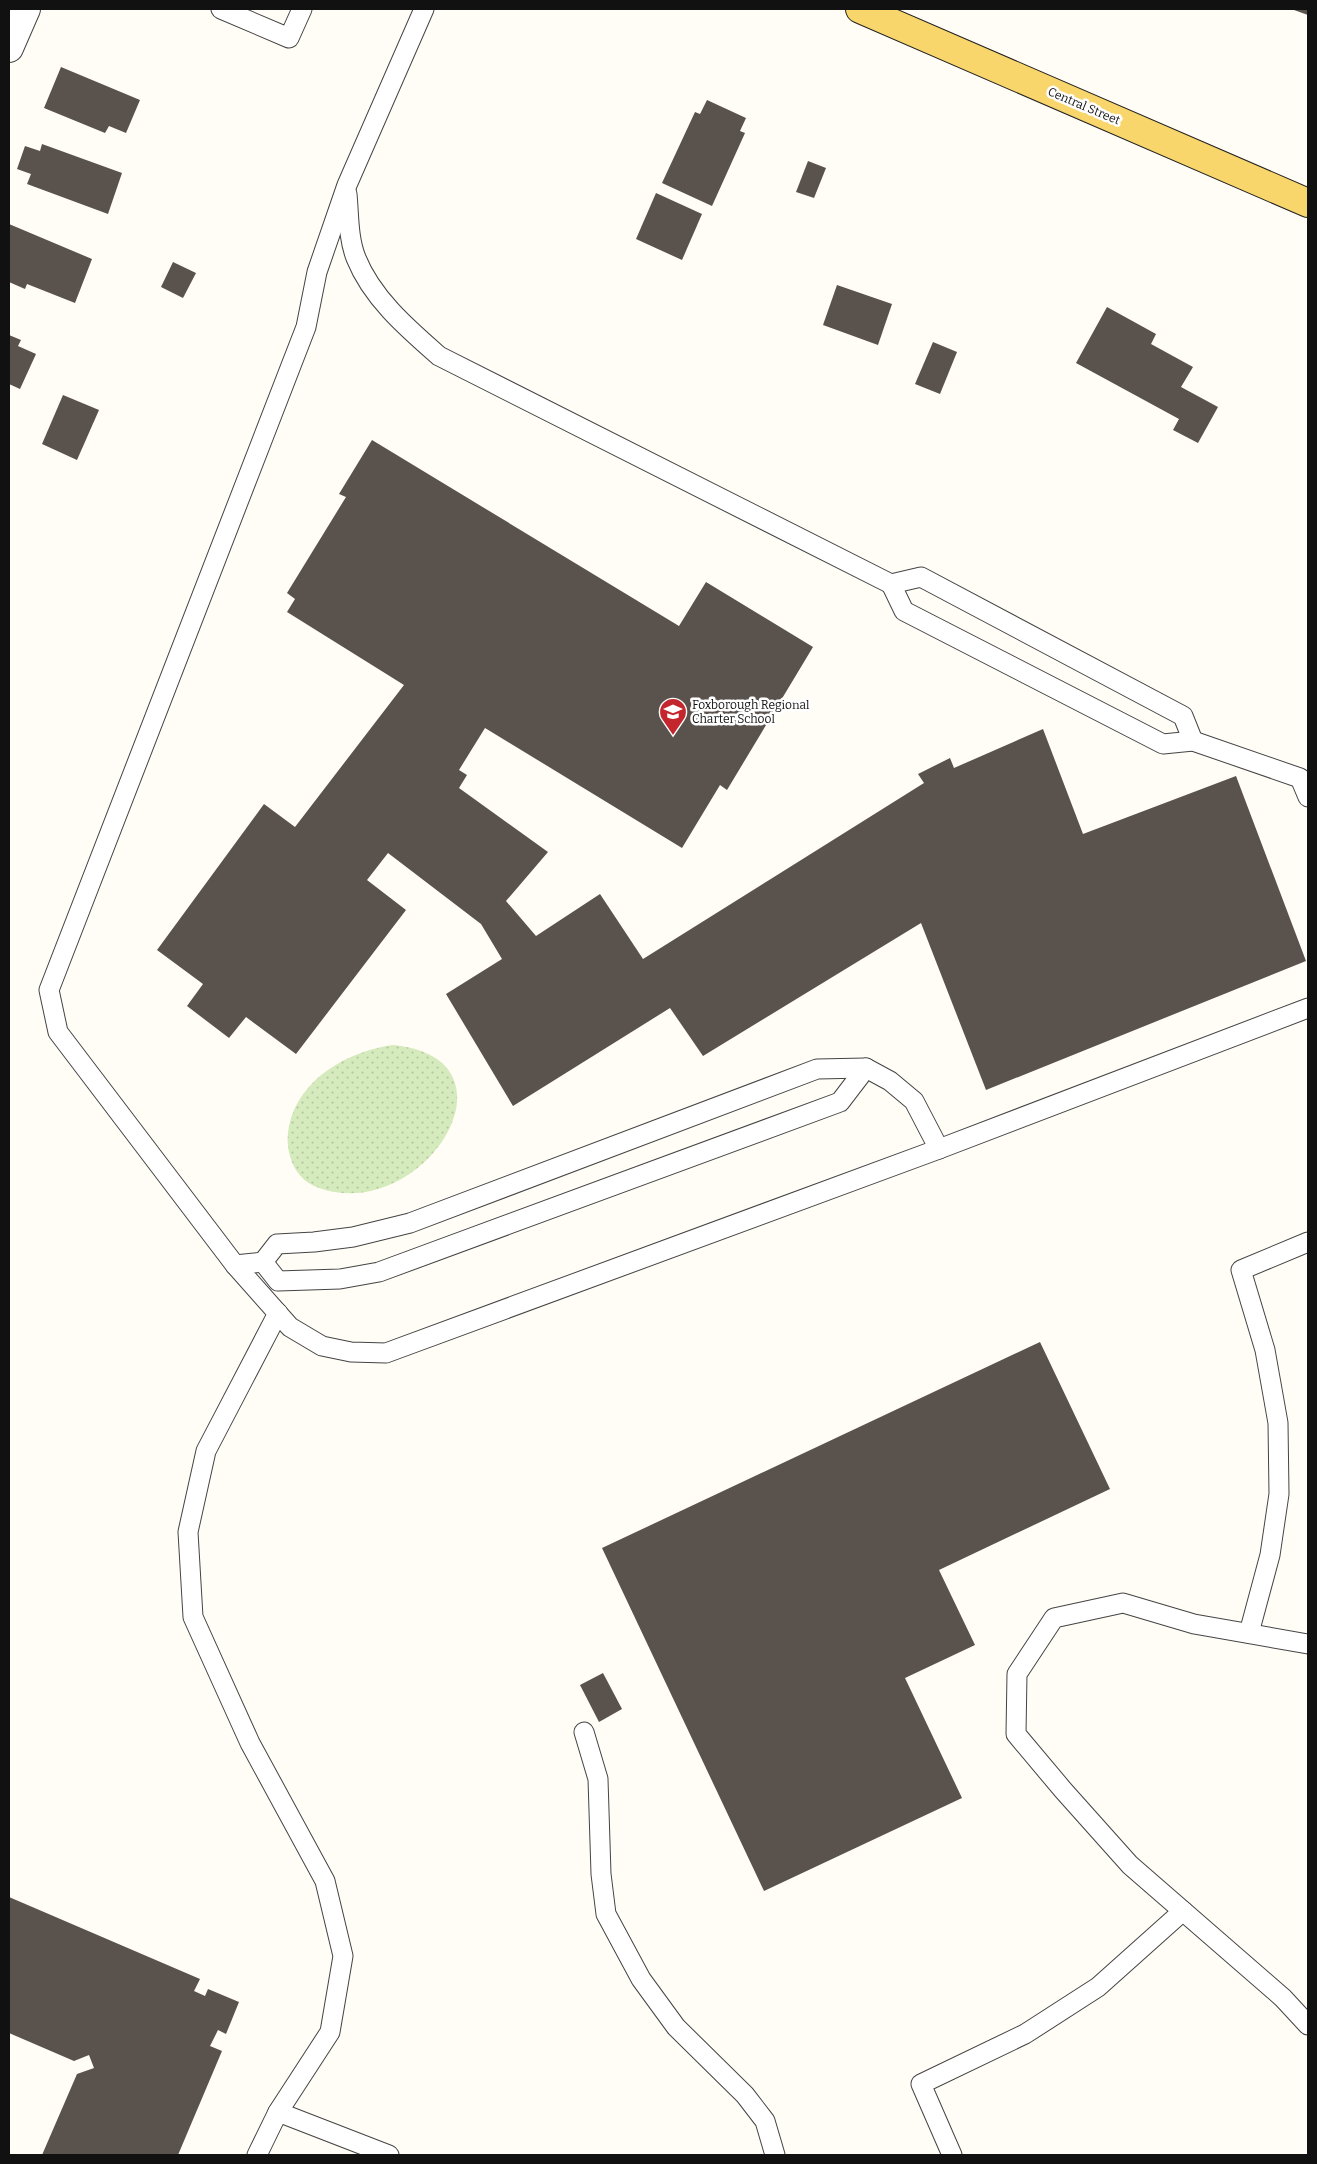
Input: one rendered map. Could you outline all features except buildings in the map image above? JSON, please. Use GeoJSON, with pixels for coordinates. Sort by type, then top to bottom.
{"type":"FeatureCollection","features":[{"type":"Feature","properties":{"kind":"main road","name":"Central Street"},"geometry":{"type":"LineString","coordinates":[[860,9],[1308,203]]}},
{"type":"Feature","properties":{"kind":"street"},"geometry":{"type":"LineString","coordinates":[[9,48],[26,9]]}},
{"type":"Feature","properties":{"kind":"lane"},"geometry":{"type":"LineString","coordinates":[[221,9],[290,38],[302,9]]}},
{"type":"Feature","properties":{"kind":"lane"},"geometry":{"type":"LineString","coordinates":[[424,9],[347,185],[317,272],[306,327],[49,990],[58,1032],[235,1264],[290,1327],[322,1346],[351,1352],[386,1353],[939,1149],[1308,1008]]}},
{"type":"Feature","properties":{"kind":"lane"},"geometry":{"type":"LineString","coordinates":[[347,185],[350,233],[355,257],[388,308],[404,326],[439,356],[891,584],[904,611],[1163,744],[1193,741],[1300,778],[1308,796]]}},
{"type":"Feature","properties":{"kind":"lane"},"geometry":{"type":"LineString","coordinates":[[891,584],[921,577],[1183,716],[1193,741]]}},
{"type":"Feature","properties":{"kind":"lane"},"geometry":{"type":"LineString","coordinates":[[235,1264],[263,1262],[277,1244],[353,1237],[410,1223],[817,1069],[866,1068],[890,1081],[914,1101],[939,1149]]}},
{"type":"Feature","properties":{"kind":"lane"},"geometry":{"type":"LineString","coordinates":[[263,1262],[278,1281],[340,1279],[379,1272],[840,1102],[866,1068]]}},
{"type":"Feature","properties":{"kind":"lane"},"geometry":{"type":"LineString","coordinates":[[1249,1633],[1270,1555],[1279,1494],[1278,1424],[1265,1350],[1241,1270],[1308,1242]]}},
{"type":"Feature","properties":{"kind":"lane"},"geometry":{"type":"LineString","coordinates":[[257,2155],[278,2112],[330,2032],[343,1956],[325,1881],[250,1743],[193,1618],[188,1532],[206,1451],[278,1313]]}},
{"type":"Feature","properties":{"kind":"lane"},"geometry":{"type":"LineString","coordinates":[[1308,1644],[1194,1624],[1123,1603],[1054,1618],[1018,1674],[1016,1734],[1130,1865],[1283,1998],[1308,2025]]}},
{"type":"Feature","properties":{"kind":"lane"},"geometry":{"type":"LineString","coordinates":[[584,1732],[598,1779],[601,1874],[606,1914],[640,1978],[676,2027],[745,2095],[765,2121],[775,2155]]}},
{"type":"Feature","properties":{"kind":"lane"},"geometry":{"type":"LineString","coordinates":[[952,2155],[920,2084],[1025,2034],[1098,1987],[1183,1911]]}},
{"type":"Feature","properties":{"kind":"lane"},"geometry":{"type":"LineString","coordinates":[[278,2112],[389,2155]]}},
{"type":"Feature","properties":{"kind":"green space"},"geometry":{"type":"Polygon","coordinates":[[[393,1045],[433,1056],[453,1078],[457,1106],[446,1135],[424,1162],[394,1183],[358,1193],[314,1186],[300,1176],[294,1167],[288,1145],[289,1126],[303,1094],[328,1070],[343,1061],[360,1053],[393,1045]]]}},
{"type":"Feature","properties":{"kind":"place","name":"Foxborough Regional Charter School"},"geometry":{"type":"Point","coordinates":[673,736]}}]}
